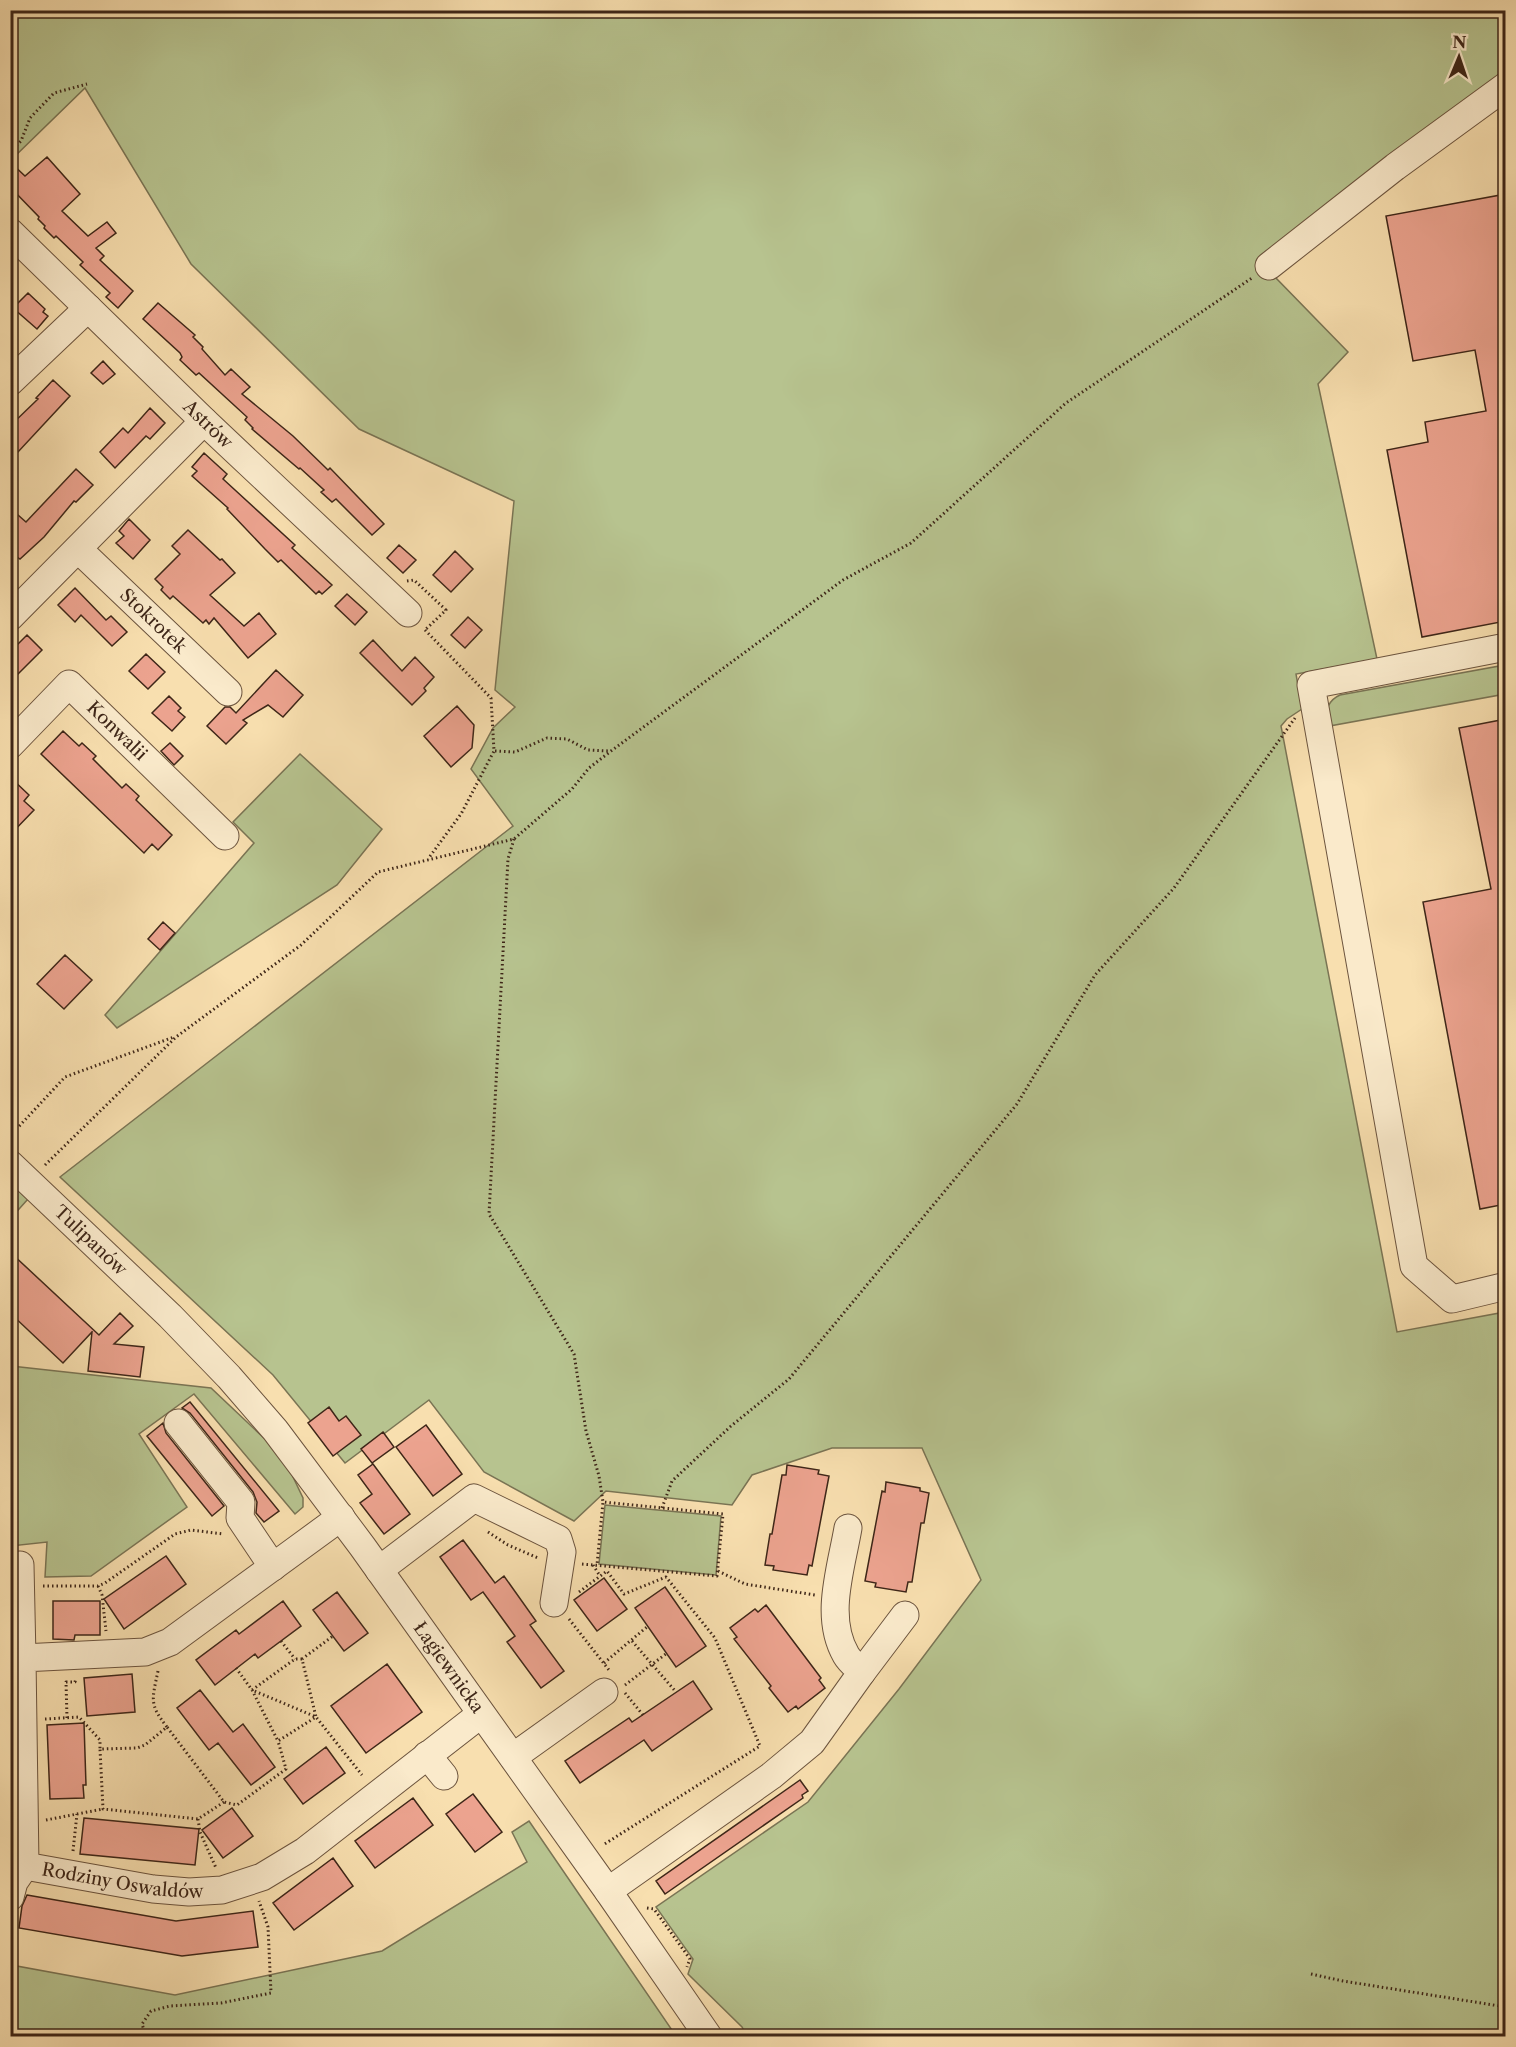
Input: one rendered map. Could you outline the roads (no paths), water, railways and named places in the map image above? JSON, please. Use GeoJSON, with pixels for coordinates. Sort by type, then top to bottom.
{"type":"FeatureCollection","features":[{"type":"Feature","properties":{"kind":"street"},"geometry":{"type":"LineString","coordinates":[[1269,266],[1395,166],[1506,86]]}},
{"type":"Feature","properties":{"kind":"street","name":"Astrów"},"geometry":{"type":"LineString","coordinates":[[10,232],[204,421],[408,613]]}},
{"type":"Feature","properties":{"kind":"street"},"geometry":{"type":"LineString","coordinates":[[10,382],[88,308]]}},
{"type":"Feature","properties":{"kind":"street"},"geometry":{"type":"LineString","coordinates":[[10,617],[204,421]]}},
{"type":"Feature","properties":{"kind":"street","name":"Stokrotek"},"geometry":{"type":"LineString","coordinates":[[78,549],[228,692]]}},
{"type":"Feature","properties":{"kind":"street"},"geometry":{"type":"LineString","coordinates":[[1506,647],[1311,685],[1414,1266],[1452,1299],[1506,1286]]}},
{"type":"Feature","properties":{"kind":"street","name":"Konwalii"},"geometry":{"type":"LineString","coordinates":[[10,745],[69,684],[225,836]]}},
{"type":"Feature","properties":{"kind":"street","name":"Tulipanów"},"geometry":{"type":"LineString","coordinates":[[19,1172],[170,1316]]}},
{"type":"Feature","properties":{"kind":"street","name":"Łagiewnicka"},"geometry":{"type":"LineString","coordinates":[[170,1316],[262,1414],[340,1517],[608,1891],[708,2037]]}},
{"type":"Feature","properties":{"kind":"street"},"geometry":{"type":"LineString","coordinates":[[178,1423],[241,1502],[240,1518],[273,1568]]}},
{"type":"Feature","properties":{"kind":"street"},"geometry":{"type":"LineString","coordinates":[[379,1570],[474,1498],[558,1539],[562,1552],[559,1603]]}},
{"type":"Feature","properties":{"kind":"street"},"geometry":{"type":"LineString","coordinates":[[22,1658],[145,1652],[170,1642],[340,1517]]}},
{"type":"Feature","properties":{"kind":"street"},"geometry":{"type":"LineString","coordinates":[[848,1528],[835,1603],[836,1631],[847,1657],[862,1672]]}},
{"type":"Feature","properties":{"kind":"street","name":"Rodziny Oswaldów"},"geometry":{"type":"LineString","coordinates":[[20,1565],[26,1866],[153,1889],[189,1892],[222,1890],[262,1877],[305,1851],[481,1714]]}},
{"type":"Feature","properties":{"kind":"street"},"geometry":{"type":"LineString","coordinates":[[608,1891],[771,1776],[812,1742],[905,1615]]}},
{"type":"Feature","properties":{"kind":"street"},"geometry":{"type":"LineString","coordinates":[[513,1757],[607,1682]]}},
{"type":"Feature","properties":{"kind":"street"},"geometry":{"type":"LineString","coordinates":[[427,1755],[444,1776]]}},
{"type":"Feature","properties":{"kind":"street"},"geometry":{"type":"LineString","coordinates":[[10,1897],[14,1882],[26,1866]]}}]}
